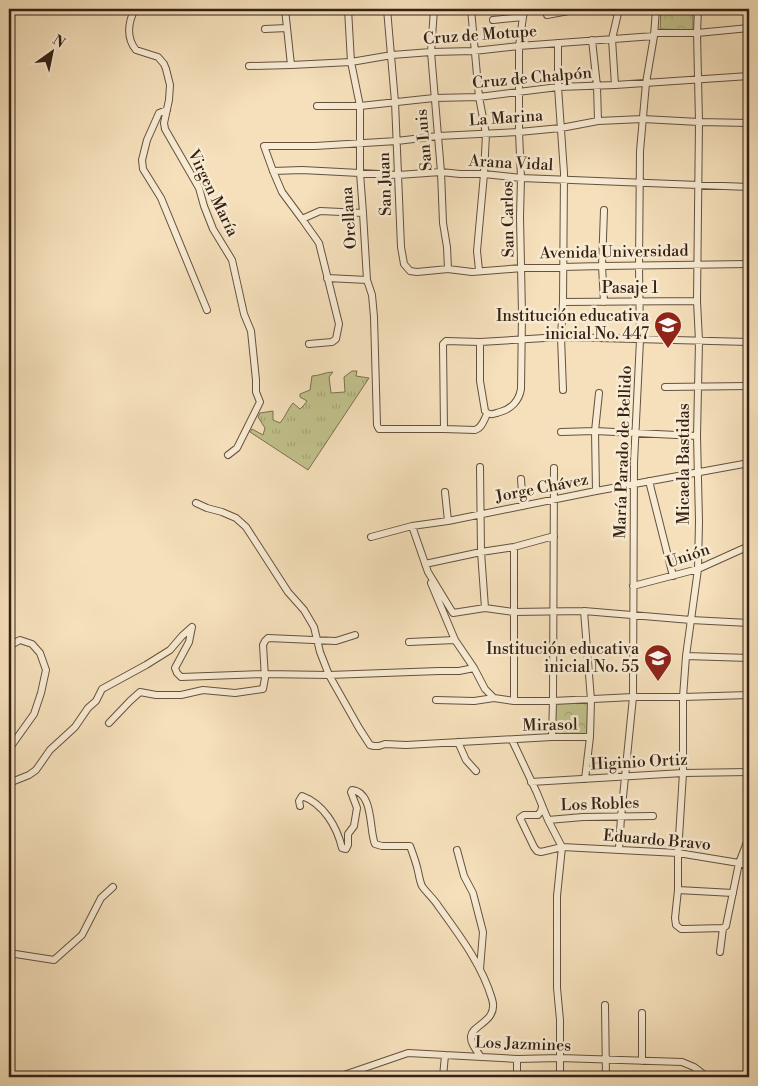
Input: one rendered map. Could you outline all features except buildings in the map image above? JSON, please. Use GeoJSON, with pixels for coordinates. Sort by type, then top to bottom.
{"type":"FeatureCollection","features":[{"type":"Feature","properties":{"kind":"street","name":"Virgen María"},"geometry":{"type":"LineString","coordinates":[[135,9],[130,19],[129,38],[136,50],[158,57],[164,64],[170,85],[164,123],[165,129],[199,188],[214,229],[232,260],[244,314],[251,331],[256,392],[260,402],[237,448],[228,455]]}},
{"type":"Feature","properties":{"kind":"street"},"geometry":{"type":"LineString","coordinates":[[285,9],[291,65]]}},
{"type":"Feature","properties":{"kind":"street","name":"Orellana"},"geometry":{"type":"LineString","coordinates":[[348,9],[351,62],[360,106],[360,173],[366,280],[372,295],[374,317],[377,425],[379,428],[444,429]]}},
{"type":"Feature","properties":{"kind":"street","name":"San Juan"},"geometry":{"type":"LineString","coordinates":[[387,9],[395,102],[400,247],[404,264],[410,271],[448,270]]}},
{"type":"Feature","properties":{"kind":"street","name":"San Luis"},"geometry":{"type":"LineString","coordinates":[[434,9],[431,52],[448,270]]}},
{"type":"Feature","properties":{"kind":"street"},"geometry":{"type":"LineString","coordinates":[[471,9],[478,97],[486,134],[477,251],[479,270]]}},
{"type":"Feature","properties":{"kind":"street","name":"San Carlos"},"geometry":{"type":"LineString","coordinates":[[487,414],[492,415],[507,410],[516,403],[520,396],[522,268],[519,46],[522,17],[525,9]]}},
{"type":"Feature","properties":{"kind":"street"},"geometry":{"type":"LineString","coordinates":[[547,15],[579,9],[619,11],[612,39],[615,85]]}},
{"type":"Feature","properties":{"kind":"street","name":"María Parado de Bellido"},"geometry":{"type":"LineString","coordinates":[[619,849],[633,697],[634,462],[640,340],[640,151],[646,82],[654,35],[656,9]]}},
{"type":"Feature","properties":{"kind":"street","name":"Micaela Bastidas"},"geometry":{"type":"LineString","coordinates":[[698,9],[698,570],[686,656],[683,697],[683,773],[675,918],[676,925],[681,929],[723,928]]}},
{"type":"Feature","properties":{"kind":"street"},"geometry":{"type":"LineString","coordinates":[[493,20],[522,17]]}},
{"type":"Feature","properties":{"kind":"street"},"geometry":{"type":"LineString","coordinates":[[265,30],[287,28]]}},
{"type":"Feature","properties":{"kind":"street","name":"Cruz de Motupe"},"geometry":{"type":"LineString","coordinates":[[249,66],[351,62],[392,55],[431,52],[474,52],[519,46],[749,28]]}},
{"type":"Feature","properties":{"kind":"street"},"geometry":{"type":"LineString","coordinates":[[592,40],[597,86],[598,122]]}},
{"type":"Feature","properties":{"kind":"street"},"geometry":{"type":"LineString","coordinates":[[558,43],[558,87],[564,179],[564,302],[561,337],[563,390]]}},
{"type":"Feature","properties":{"kind":"street","name":"Cruz de Chalpón"},"geometry":{"type":"LineString","coordinates":[[317,106],[360,106],[434,98],[478,97],[558,87],[749,76]]}},
{"type":"Feature","properties":{"kind":"street"},"geometry":{"type":"LineString","coordinates":[[167,110],[159,113],[147,140],[142,160],[143,169],[161,198],[207,310]]}},
{"type":"Feature","properties":{"kind":"street","name":"La Marina"},"geometry":{"type":"LineString","coordinates":[[273,171],[264,146],[315,146],[397,141],[438,136],[519,132],[598,122],[643,119],[749,122]]}},
{"type":"Feature","properties":{"kind":"street","name":"Arana Vidal"},"geometry":{"type":"LineString","coordinates":[[273,171],[302,170],[398,175],[441,172],[521,178],[749,187]]}},
{"type":"Feature","properties":{"kind":"street"},"geometry":{"type":"LineString","coordinates":[[273,171],[282,192],[319,243],[339,324],[336,339],[332,342],[309,344]]}},
{"type":"Feature","properties":{"kind":"street"},"geometry":{"type":"LineString","coordinates":[[604,210],[602,266],[604,302]]}},
{"type":"Feature","properties":{"kind":"street"},"geometry":{"type":"LineString","coordinates":[[302,219],[320,212],[363,212]]}},
{"type":"Feature","properties":{"kind":"street","name":"Avenida Universidad"},"geometry":{"type":"LineString","coordinates":[[448,270],[472,272],[522,268],[749,264]]}},
{"type":"Feature","properties":{"kind":"street"},"geometry":{"type":"LineString","coordinates":[[327,278],[366,280]]}},
{"type":"Feature","properties":{"kind":"street","name":"Pasaje 1"},"geometry":{"type":"LineString","coordinates":[[564,302],[697,301]]}},
{"type":"Feature","properties":{"kind":"street"},"geometry":{"type":"LineString","coordinates":[[480,342],[480,381],[487,414],[478,429],[444,429],[443,344],[446,341],[480,342],[561,337],[749,342]]}},
{"type":"Feature","properties":{"kind":"street"},"geometry":{"type":"LineString","coordinates":[[665,386],[749,386]]}},
{"type":"Feature","properties":{"kind":"street"},"geometry":{"type":"LineString","coordinates":[[596,491],[595,431],[598,393]]}},
{"type":"Feature","properties":{"kind":"street"},"geometry":{"type":"LineString","coordinates":[[561,432],[595,431],[697,436]]}},
{"type":"Feature","properties":{"kind":"street","name":"Jorge Chávez"},"geometry":{"type":"LineString","coordinates":[[371,537],[412,526],[448,521],[749,463]]}},
{"type":"Feature","properties":{"kind":"street"},"geometry":{"type":"LineString","coordinates":[[480,467],[480,514],[485,608]]}},
{"type":"Feature","properties":{"kind":"street"},"geometry":{"type":"LineString","coordinates":[[552,737],[554,468]]}},
{"type":"Feature","properties":{"kind":"street"},"geometry":{"type":"LineString","coordinates":[[521,479],[523,506]]}},
{"type":"Feature","properties":{"kind":"street"},"geometry":{"type":"LineString","coordinates":[[649,482],[673,576]]}},
{"type":"Feature","properties":{"kind":"street"},"geometry":{"type":"LineString","coordinates":[[445,492],[448,521]]}},
{"type":"Feature","properties":{"kind":"street"},"geometry":{"type":"LineString","coordinates":[[196,503],[236,518],[246,528],[288,592],[304,610],[314,627],[320,652],[329,675]]}},
{"type":"Feature","properties":{"kind":"street"},"geometry":{"type":"LineString","coordinates":[[412,526],[437,599],[455,640],[474,668],[485,689],[494,698]]}},
{"type":"Feature","properties":{"kind":"street"},"geometry":{"type":"LineString","coordinates":[[425,564],[514,547],[554,536]]}},
{"type":"Feature","properties":{"kind":"street","name":"Unión"},"geometry":{"type":"LineString","coordinates":[[633,586],[698,570],[749,546]]}},
{"type":"Feature","properties":{"kind":"street"},"geometry":{"type":"LineString","coordinates":[[514,547],[514,701]]}},
{"type":"Feature","properties":{"kind":"street"},"geometry":{"type":"LineString","coordinates":[[428,572],[453,613],[485,608],[513,612],[584,611],[749,623]]}},
{"type":"Feature","properties":{"kind":"street"},"geometry":{"type":"LineString","coordinates":[[584,611],[591,700],[590,738],[585,779]]}},
{"type":"Feature","properties":{"kind":"street"},"geometry":{"type":"LineString","coordinates":[[9,783],[36,770],[50,750],[75,727],[88,708],[96,701],[102,689],[170,650],[192,627],[189,642],[175,668],[178,675],[186,677],[264,674],[329,675],[459,672],[474,668]]}},
{"type":"Feature","properties":{"kind":"street"},"geometry":{"type":"LineString","coordinates":[[109,723],[140,692],[156,695],[182,695],[203,690],[235,693],[263,689],[263,645],[268,638],[336,641],[355,635]]}},
{"type":"Feature","properties":{"kind":"street"},"geometry":{"type":"LineString","coordinates":[[9,648],[9,646],[20,640],[32,644],[40,653],[46,670],[34,714],[9,749]]}},
{"type":"Feature","properties":{"kind":"street"},"geometry":{"type":"LineString","coordinates":[[409,642],[419,640],[455,640]]}},
{"type":"Feature","properties":{"kind":"street"},"geometry":{"type":"LineString","coordinates":[[686,656],[749,658]]}},
{"type":"Feature","properties":{"kind":"street","name":"Mirasol"},"geometry":{"type":"LineString","coordinates":[[329,675],[359,728],[370,744],[374,746],[552,737],[590,738]]}},
{"type":"Feature","properties":{"kind":"street"},"geometry":{"type":"LineString","coordinates":[[436,700],[474,701],[494,698],[514,701],[553,701],[633,697],[749,695]]}},
{"type":"Feature","properties":{"kind":"street"},"geometry":{"type":"LineString","coordinates":[[512,740],[562,847],[556,896],[560,1077]]}},
{"type":"Feature","properties":{"kind":"street"},"geometry":{"type":"LineString","coordinates":[[458,742],[466,760],[476,772]]}},
{"type":"Feature","properties":{"kind":"street","name":"Higinio Ortiz"},"geometry":{"type":"LineString","coordinates":[[531,782],[683,773],[749,772]]}},
{"type":"Feature","properties":{"kind":"street"},"geometry":{"type":"LineString","coordinates":[[300,806],[299,801],[302,796],[309,799],[334,824],[342,848],[346,849],[348,846],[348,834],[354,826],[357,808],[351,792],[356,790],[366,802],[370,812],[375,844],[382,846],[410,846],[422,886],[433,898],[463,941],[480,969],[492,999],[494,1006],[492,1013],[471,1036],[472,1042],[481,1057]]}},
{"type":"Feature","properties":{"kind":"street","name":"Eduardo Bravo"},"geometry":{"type":"LineString","coordinates":[[542,807],[542,811],[538,814],[524,815],[520,818],[537,851],[541,852],[562,847],[678,853],[739,862],[749,866]]}},
{"type":"Feature","properties":{"kind":"street","name":"Los Robles"},"geometry":{"type":"LineString","coordinates":[[548,820],[583,817],[654,816]]}},
{"type":"Feature","properties":{"kind":"street"},"geometry":{"type":"LineString","coordinates":[[720,952],[723,928],[726,926],[739,862],[749,837]]}},
{"type":"Feature","properties":{"kind":"street"},"geometry":{"type":"LineString","coordinates":[[457,850],[464,876],[473,893],[483,932],[480,969]]}},
{"type":"Feature","properties":{"kind":"street"},"geometry":{"type":"LineString","coordinates":[[9,953],[54,960],[82,934],[101,898],[113,887]]}},
{"type":"Feature","properties":{"kind":"street"},"geometry":{"type":"LineString","coordinates":[[678,890],[733,893]]}},
{"type":"Feature","properties":{"kind":"street"},"geometry":{"type":"LineString","coordinates":[[605,1005],[606,1077]]}},
{"type":"Feature","properties":{"kind":"street"},"geometry":{"type":"LineString","coordinates":[[642,1013],[642,1061]]}},
{"type":"Feature","properties":{"kind":"street","name":"Los Jazmines"},"geometry":{"type":"LineString","coordinates":[[338,1077],[408,1053],[517,1059],[560,1058],[682,1062],[694,1067],[707,1077]]}},
{"type":"Feature","properties":{"kind":"street"},"geometry":{"type":"LineString","coordinates":[[443,1077],[445,1055]]}},
{"type":"Feature","properties":{"kind":"street"},"geometry":{"type":"LineString","coordinates":[[517,1059],[518,1077]]}},
{"type":"Feature","properties":{"kind":"green space"},"geometry":{"type":"Polygon","coordinates":[[[661,9],[693,9],[693,30],[660,29],[661,9]]]}},
{"type":"Feature","properties":{"kind":"green space"},"geometry":{"type":"Polygon","coordinates":[[[352,371],[357,371],[356,376],[369,378],[308,470],[250,432],[252,429],[263,435],[265,428],[258,417],[260,413],[273,411],[273,420],[280,423],[293,403],[300,409],[307,401],[300,397],[300,394],[310,390],[312,376],[333,372],[329,377],[331,393],[345,392],[344,377],[352,371]]]}},
{"type":"Feature","properties":{"kind":"green space"},"geometry":{"type":"Polygon","coordinates":[[[591,700],[590,737],[552,737],[553,701],[591,700]]]}},
{"type":"Feature","properties":{"kind":"place","name":"Institución educativa inicial No. 447"},"geometry":{"type":"Point","coordinates":[668,349]}},
{"type":"Feature","properties":{"kind":"place","name":"Institución educativa inicial No. 55"},"geometry":{"type":"Point","coordinates":[658,682]}}]}
